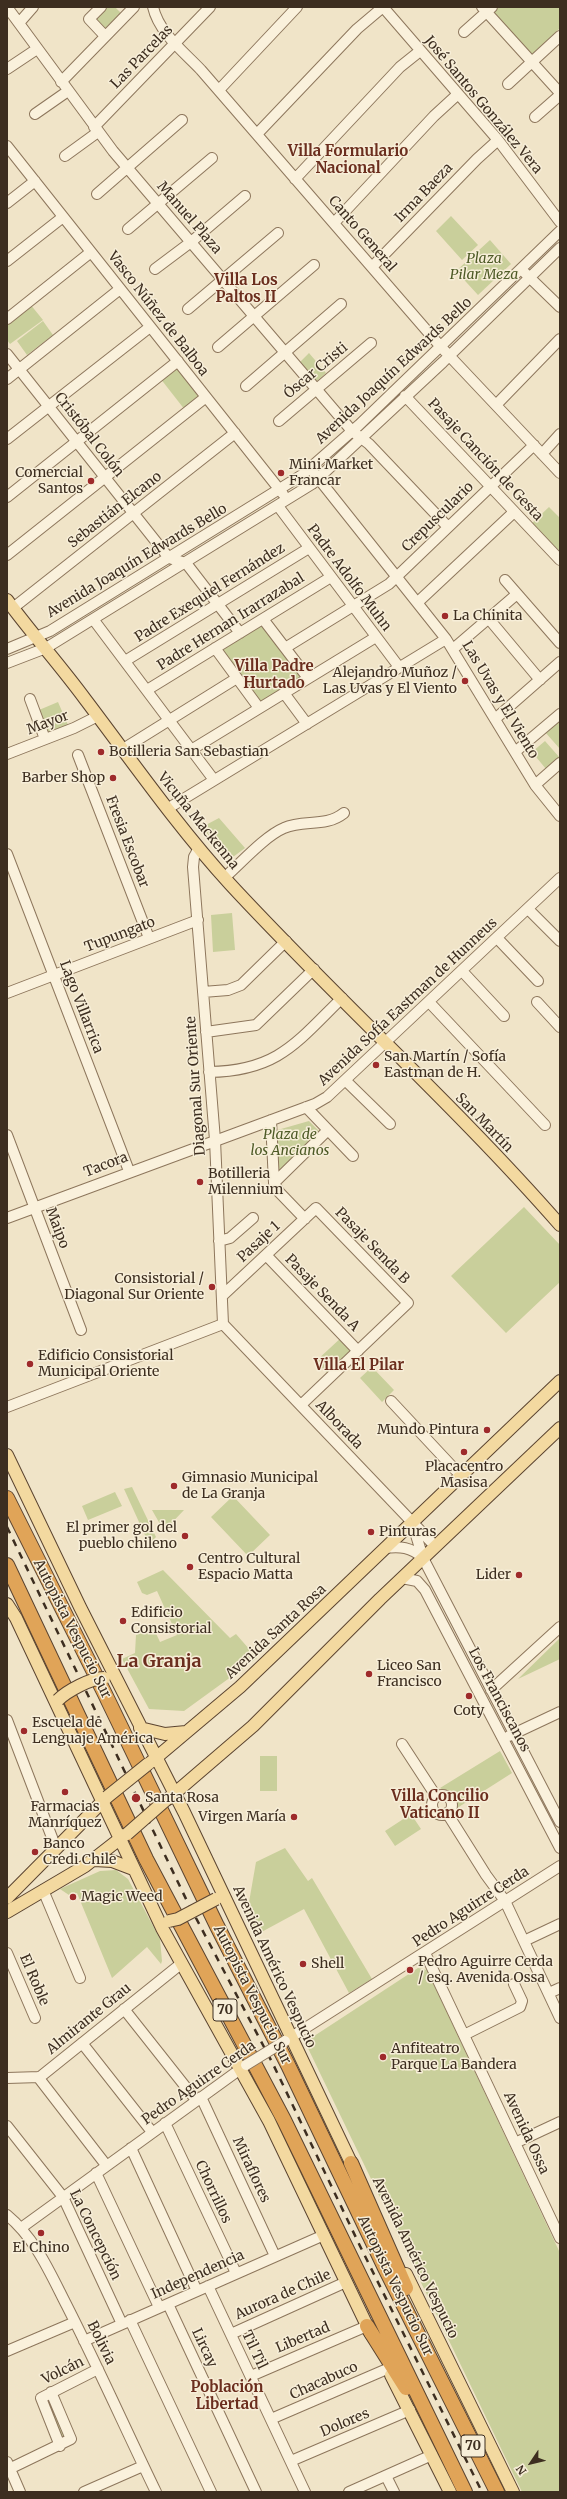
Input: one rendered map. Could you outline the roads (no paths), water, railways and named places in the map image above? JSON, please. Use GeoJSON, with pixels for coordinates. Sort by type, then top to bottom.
{"type":"FeatureCollection","features":[{"type":"Feature","properties":{"kind":"highway","name":"Autopista Vespucio Sur"},"geometry":{"type":"LineString","coordinates":[[7,1498],[104,1692],[217,1926],[288,2065],[450,2400],[497,2492]]}},
{"type":"Feature","properties":{"kind":"highway","name":"Autopista Vespucio Sur"},"geometry":{"type":"LineString","coordinates":[[7,1565],[146,1859],[284,2120],[465,2492]]}},
{"type":"Feature","properties":{"kind":"highway"},"geometry":{"type":"LineString","coordinates":[[351,2163],[416,2311],[450,2400]]}},
{"type":"Feature","properties":{"kind":"highway"},"geometry":{"type":"LineString","coordinates":[[367,2326],[446,2453]]}},
{"type":"Feature","properties":{"kind":"main road","name":"Vicuña Mackenna"},"geometry":{"type":"LineString","coordinates":[[10,604],[46,648],[167,809],[224,878],[387,1042]]}},
{"type":"Feature","properties":{"kind":"main road","name":"San Martín"},"geometry":{"type":"LineString","coordinates":[[387,1042],[560,1225]]}},
{"type":"Feature","properties":{"kind":"main road","name":"Avenida Santa Rosa"},"geometry":{"type":"LineString","coordinates":[[7,1898],[104,1800],[240,1687],[560,1381]]}},
{"type":"Feature","properties":{"kind":"main road"},"geometry":{"type":"LineString","coordinates":[[7,1912],[94,1860],[262,1718],[402,1578],[560,1428]]}},
{"type":"Feature","properties":{"kind":"main road","name":"Avenida Américo Vespucio"},"geometry":{"type":"LineString","coordinates":[[7,1456],[140,1728],[152,1760],[171,1796],[288,2040],[351,2163],[513,2492]]}},
{"type":"Feature","properties":{"kind":"main road"},"geometry":{"type":"LineString","coordinates":[[7,1598],[57,1704],[123,1836],[133,1869],[182,1963],[244,2067],[387,2369],[410,2410],[450,2492]]}},
{"type":"Feature","properties":{"kind":"main road"},"geometry":{"type":"LineString","coordinates":[[7,1604],[16,1618]]}},
{"type":"Feature","properties":{"kind":"main road"},"geometry":{"type":"LineString","coordinates":[[57,1704],[64,1695],[96,1679],[104,1678],[119,1685]]}},
{"type":"Feature","properties":{"kind":"main road"},"geometry":{"type":"LineString","coordinates":[[140,1728],[165,1734],[188,1731]]}},
{"type":"Feature","properties":{"kind":"main road"},"geometry":{"type":"LineString","coordinates":[[94,1860],[112,1861],[133,1869]]}},
{"type":"Feature","properties":{"kind":"main road"},"geometry":{"type":"LineString","coordinates":[[156,1915],[169,1921],[178,1919],[218,1895]]}},
{"type":"Feature","properties":{"kind":"street","name":"Manuel Plaza"},"geometry":{"type":"LineString","coordinates":[[7,7],[96,130],[127,168],[352,431],[361,438],[448,527]]}},
{"type":"Feature","properties":{"kind":"street"},"geometry":{"type":"LineString","coordinates":[[19,23],[33,7]]}},
{"type":"Feature","properties":{"kind":"street"},"geometry":{"type":"LineString","coordinates":[[102,7],[89,20],[105,36]]}},
{"type":"Feature","properties":{"kind":"street","name":"Canto General"},"geometry":{"type":"LineString","coordinates":[[153,7],[160,24],[175,43],[257,134],[441,347],[560,473]]}},
{"type":"Feature","properties":{"kind":"street","name":"Las Parcelas"},"geometry":{"type":"LineString","coordinates":[[65,156],[96,130],[210,7]]}},
{"type":"Feature","properties":{"kind":"street"},"geometry":{"type":"LineString","coordinates":[[218,90],[297,7]]}},
{"type":"Feature","properties":{"kind":"street"},"geometry":{"type":"LineString","coordinates":[[257,134],[357,29],[383,7]]}},
{"type":"Feature","properties":{"kind":"street","name":"José Santos González Vera"},"geometry":{"type":"LineString","coordinates":[[383,7],[498,140],[560,222]]}},
{"type":"Feature","properties":{"kind":"street"},"geometry":{"type":"LineString","coordinates":[[61,82],[105,36],[127,9]]}},
{"type":"Feature","properties":{"kind":"street"},"geometry":{"type":"LineString","coordinates":[[464,32],[487,9],[560,94],[535,117]]}},
{"type":"Feature","properties":{"kind":"street"},"geometry":{"type":"LineString","coordinates":[[508,84],[560,36]]}},
{"type":"Feature","properties":{"kind":"street"},"geometry":{"type":"LineString","coordinates":[[7,69],[37,49]]}},
{"type":"Feature","properties":{"kind":"street"},"geometry":{"type":"LineString","coordinates":[[295,179],[400,67],[420,51]]}},
{"type":"Feature","properties":{"kind":"street"},"geometry":{"type":"LineString","coordinates":[[35,114],[68,91]]}},
{"type":"Feature","properties":{"kind":"street"},"geometry":{"type":"LineString","coordinates":[[334,223],[439,112],[458,94]]}},
{"type":"Feature","properties":{"kind":"street"},"geometry":{"type":"LineString","coordinates":[[97,194],[182,120]]}},
{"type":"Feature","properties":{"kind":"street","name":"Irma Baeza"},"geometry":{"type":"LineString","coordinates":[[372,267],[477,159],[498,140]]}},
{"type":"Feature","properties":{"kind":"street","name":"Vasco Núñez de Balboa"},"geometry":{"type":"LineString","coordinates":[[7,146],[288,500]]}},
{"type":"Feature","properties":{"kind":"street"},"geometry":{"type":"LineString","coordinates":[[128,229],[159,205],[212,158]]}},
{"type":"Feature","properties":{"kind":"street"},"geometry":{"type":"LineString","coordinates":[[7,203],[35,181]]}},
{"type":"Feature","properties":{"kind":"street"},"geometry":{"type":"LineString","coordinates":[[155,269],[191,242],[245,196]]}},
{"type":"Feature","properties":{"kind":"street"},"geometry":{"type":"LineString","coordinates":[[7,261],[63,217]]}},
{"type":"Feature","properties":{"kind":"street","name":"Avenida Joaquín Edwards Bello"},"geometry":{"type":"LineString","coordinates":[[7,650],[37,638],[280,490],[311,468],[441,347],[560,231]]}},
{"type":"Feature","properties":{"kind":"street"},"geometry":{"type":"LineString","coordinates":[[188,309],[278,233]]}},
{"type":"Feature","properties":{"kind":"street","name":"Avenida Joaquín Edwards Bello"},"geometry":{"type":"LineString","coordinates":[[7,663],[46,648],[288,500],[318,478],[450,356],[560,248]]}},
{"type":"Feature","properties":{"kind":"street"},"geometry":{"type":"LineString","coordinates":[[7,319],[91,252]]}},
{"type":"Feature","properties":{"kind":"street"},"geometry":{"type":"LineString","coordinates":[[218,347],[314,265]]}},
{"type":"Feature","properties":{"kind":"street"},"geometry":{"type":"LineString","coordinates":[[521,269],[560,307]]}},
{"type":"Feature","properties":{"kind":"street"},"geometry":{"type":"LineString","coordinates":[[7,379],[120,289]]}},
{"type":"Feature","properties":{"kind":"street"},"geometry":{"type":"LineString","coordinates":[[246,386],[341,304]]}},
{"type":"Feature","properties":{"kind":"street"},"geometry":{"type":"LineString","coordinates":[[7,439],[150,327]]}},
{"type":"Feature","properties":{"kind":"street"},"geometry":{"type":"LineString","coordinates":[[496,405],[560,339]]}},
{"type":"Feature","properties":{"kind":"street","name":"Óscar Cristi"},"geometry":{"type":"LineString","coordinates":[[279,421],[371,343]]}},
{"type":"Feature","properties":{"kind":"street","name":"Cristóbal Colón"},"geometry":{"type":"LineString","coordinates":[[7,354],[169,558]]}},
{"type":"Feature","properties":{"kind":"street"},"geometry":{"type":"LineString","coordinates":[[7,497],[178,361]]}},
{"type":"Feature","properties":{"kind":"street","name":"Pasaje Canción de Gesta"},"geometry":{"type":"LineString","coordinates":[[405,396],[560,560]]}},
{"type":"Feature","properties":{"kind":"street"},"geometry":{"type":"LineString","coordinates":[[7,555],[206,397]]}},
{"type":"Feature","properties":{"kind":"street","name":"Sebastián Elcano"},"geometry":{"type":"LineString","coordinates":[[10,604],[133,513],[235,433]]}},
{"type":"Feature","properties":{"kind":"street"},"geometry":{"type":"LineString","coordinates":[[542,454],[560,434]]}},
{"type":"Feature","properties":{"kind":"street","name":"Crepusculario"},"geometry":{"type":"LineString","coordinates":[[285,648],[389,584],[534,445]]}},
{"type":"Feature","properties":{"kind":"street","name":"Las Uvas y El Viento"},"geometry":{"type":"LineString","coordinates":[[311,468],[446,639],[535,785],[560,814]]}},
{"type":"Feature","properties":{"kind":"street","name":"Padre Adolfo Muhn"},"geometry":{"type":"LineString","coordinates":[[278,506],[399,667]]}},
{"type":"Feature","properties":{"kind":"street"},"geometry":{"type":"LineString","coordinates":[[418,602],[514,512]]}},
{"type":"Feature","properties":{"kind":"street","name":"Padre Exequiel Fernández"},"geometry":{"type":"LineString","coordinates":[[125,661],[309,548]]}},
{"type":"Feature","properties":{"kind":"street"},"geometry":{"type":"LineString","coordinates":[[169,558],[186,563],[240,633]]}},
{"type":"Feature","properties":{"kind":"street","name":"Padre Hernan Irarrazabal"},"geometry":{"type":"LineString","coordinates":[[147,690],[331,577]]}},
{"type":"Feature","properties":{"kind":"street"},"geometry":{"type":"LineString","coordinates":[[505,580],[560,643]]}},
{"type":"Feature","properties":{"kind":"street"},"geometry":{"type":"LineString","coordinates":[[453,649],[517,594]]}},
{"type":"Feature","properties":{"kind":"street"},"geometry":{"type":"LineString","coordinates":[[263,618],[308,678]]}},
{"type":"Feature","properties":{"kind":"street"},"geometry":{"type":"LineString","coordinates":[[489,618],[540,680]]}},
{"type":"Feature","properties":{"kind":"street"},"geometry":{"type":"LineString","coordinates":[[93,619],[214,780]]}},
{"type":"Feature","properties":{"kind":"street"},"geometry":{"type":"LineString","coordinates":[[192,750],[376,637]]}},
{"type":"Feature","properties":{"kind":"street"},"geometry":{"type":"LineString","coordinates":[[167,809],[446,639]]}},
{"type":"Feature","properties":{"kind":"street"},"geometry":{"type":"LineString","coordinates":[[215,648],[259,708]]}},
{"type":"Feature","properties":{"kind":"street"},"geometry":{"type":"LineString","coordinates":[[495,719],[560,662]]}},
{"type":"Feature","properties":{"kind":"street"},"geometry":{"type":"LineString","coordinates":[[122,749],[237,678]]}},
{"type":"Feature","properties":{"kind":"street"},"geometry":{"type":"LineString","coordinates":[[284,693],[306,724]]}},
{"type":"Feature","properties":{"kind":"street"},"geometry":{"type":"LineString","coordinates":[[30,699],[45,739]]}},
{"type":"Feature","properties":{"kind":"street","name":"Mayor"},"geometry":{"type":"LineString","coordinates":[[7,754],[98,716]]}},
{"type":"Feature","properties":{"kind":"street"},"geometry":{"type":"LineString","coordinates":[[515,752],[559,716]]}},
{"type":"Feature","properties":{"kind":"street","name":"Fresia Escobar"},"geometry":{"type":"LineString","coordinates":[[78,755],[149,938]]}},
{"type":"Feature","properties":{"kind":"street"},"geometry":{"type":"LineString","coordinates":[[535,785],[560,763]]}},
{"type":"Feature","properties":{"kind":"street"},"geometry":{"type":"LineString","coordinates":[[224,878],[280,830],[297,824],[327,822],[344,813]]}},
{"type":"Feature","properties":{"kind":"street","name":"Diagonal Sur Oriente"},"geometry":{"type":"LineString","coordinates":[[199,848],[193,862],[215,1140],[223,1324]]}},
{"type":"Feature","properties":{"kind":"street","name":"Lago Villarrica"},"geometry":{"type":"LineString","coordinates":[[7,854],[129,1171]]}},
{"type":"Feature","properties":{"kind":"street","name":"Avenida Sofía Eastman de Hunneus"},"geometry":{"type":"LineString","coordinates":[[215,1140],[306,1107],[327,1097],[346,1081],[560,878]]}},
{"type":"Feature","properties":{"kind":"street"},"geometry":{"type":"LineString","coordinates":[[528,909],[560,941]]}},
{"type":"Feature","properties":{"kind":"street","name":"Tupungato"},"geometry":{"type":"LineString","coordinates":[[7,993],[198,920]]}},
{"type":"Feature","properties":{"kind":"street"},"geometry":{"type":"LineString","coordinates":[[497,938],[538,981]]}},
{"type":"Feature","properties":{"kind":"street"},"geometry":{"type":"LineString","coordinates":[[203,992],[228,990],[241,985],[286,940]]}},
{"type":"Feature","properties":{"kind":"street"},"geometry":{"type":"LineString","coordinates":[[206,1032],[256,1025],[314,969]]}},
{"type":"Feature","properties":{"kind":"street"},"geometry":{"type":"LineString","coordinates":[[462,971],[504,1016]]}},
{"type":"Feature","properties":{"kind":"street"},"geometry":{"type":"LineString","coordinates":[[209,1072],[238,1070],[281,1055],[342,998]]}},
{"type":"Feature","properties":{"kind":"street"},"geometry":{"type":"LineString","coordinates":[[429,1002],[545,1125]]}},
{"type":"Feature","properties":{"kind":"street"},"geometry":{"type":"LineString","coordinates":[[537,1002],[560,1028]]}},
{"type":"Feature","properties":{"kind":"street"},"geometry":{"type":"LineString","coordinates":[[346,1081],[390,1124]]}},
{"type":"Feature","properties":{"kind":"street"},"geometry":{"type":"LineString","coordinates":[[306,1107],[353,1156]]}},
{"type":"Feature","properties":{"kind":"street"},"geometry":{"type":"LineString","coordinates":[[271,1120],[274,1183],[279,1192],[305,1219]]}},
{"type":"Feature","properties":{"kind":"street"},"geometry":{"type":"LineString","coordinates":[[274,1183],[328,1130]]}},
{"type":"Feature","properties":{"kind":"street","name":"Maipo"},"geometry":{"type":"LineString","coordinates":[[7,1135],[82,1330]]}},
{"type":"Feature","properties":{"kind":"street","name":"Tacora"},"geometry":{"type":"LineString","coordinates":[[7,1218],[215,1140]]}},
{"type":"Feature","properties":{"kind":"street","name":"Pasaje 1"},"geometry":{"type":"LineString","coordinates":[[222,1296],[316,1208]]}},
{"type":"Feature","properties":{"kind":"street","name":"Pasaje Senda B"},"geometry":{"type":"LineString","coordinates":[[316,1208],[408,1303],[358,1351]]}},
{"type":"Feature","properties":{"kind":"street"},"geometry":{"type":"LineString","coordinates":[[219,1241],[230,1238],[253,1218]]}},
{"type":"Feature","properties":{"kind":"street","name":"Pasaje Senda A"},"geometry":{"type":"LineString","coordinates":[[266,1255],[358,1351]]}},
{"type":"Feature","properties":{"kind":"street"},"geometry":{"type":"LineString","coordinates":[[7,1407],[223,1324]]}},
{"type":"Feature","properties":{"kind":"street","name":"Alborada"},"geometry":{"type":"LineString","coordinates":[[223,1324],[435,1546]]}},
{"type":"Feature","properties":{"kind":"street"},"geometry":{"type":"LineString","coordinates":[[301,1405],[358,1351]]}},
{"type":"Feature","properties":{"kind":"street"},"geometry":{"type":"LineString","coordinates":[[391,1401],[461,1476]]}},
{"type":"Feature","properties":{"kind":"street","name":"Los Franciscanos"},"geometry":{"type":"LineString","coordinates":[[412,1522],[423,1558],[560,1822]]}},
{"type":"Feature","properties":{"kind":"street"},"geometry":{"type":"LineString","coordinates":[[385,1548],[404,1547],[413,1550],[423,1558]]}},
{"type":"Feature","properties":{"kind":"street","name":"Los Franciscanos"},"geometry":{"type":"LineString","coordinates":[[402,1578],[413,1579],[423,1587],[560,1848]]}},
{"type":"Feature","properties":{"kind":"street"},"geometry":{"type":"LineString","coordinates":[[491,1690],[560,1627]]}},
{"type":"Feature","properties":{"kind":"street"},"geometry":{"type":"LineString","coordinates":[[468,1672],[479,1666]]}},
{"type":"Feature","properties":{"kind":"street"},"geometry":{"type":"LineString","coordinates":[[503,1739],[560,1712]]}},
{"type":"Feature","properties":{"kind":"street"},"geometry":{"type":"LineString","coordinates":[[7,1720],[56,1848]]}},
{"type":"Feature","properties":{"kind":"street"},"geometry":{"type":"LineString","coordinates":[[402,1744],[436,1796],[432,1802],[433,1809],[441,1815],[447,1813],[486,1875],[505,1901],[560,2018]]}},
{"type":"Feature","properties":{"kind":"street","name":"Pedro Aguirre Cerda"},"geometry":{"type":"LineString","coordinates":[[21,2228],[106,2165],[244,2067],[560,1866]]}},
{"type":"Feature","properties":{"kind":"street"},"geometry":{"type":"LineString","coordinates":[[43,1890],[80,1978]]}},
{"type":"Feature","properties":{"kind":"street"},"geometry":{"type":"LineString","coordinates":[[524,1941],[560,1924]]}},
{"type":"Feature","properties":{"kind":"street","name":"Avenida Ossa"},"geometry":{"type":"LineString","coordinates":[[425,1952],[560,2236]]}},
{"type":"Feature","properties":{"kind":"street","name":"El Roble"},"geometry":{"type":"LineString","coordinates":[[7,1953],[35,2018]]}},
{"type":"Feature","properties":{"kind":"street","name":"Almirante Grau"},"geometry":{"type":"LineString","coordinates":[[38,2078],[182,1963]]}},
{"type":"Feature","properties":{"kind":"street"},"geometry":{"type":"LineString","coordinates":[[464,2035],[520,2007],[522,2001],[514,1984]]}},
{"type":"Feature","properties":{"kind":"street"},"geometry":{"type":"LineString","coordinates":[[549,1993],[560,1988]]}},
{"type":"Feature","properties":{"kind":"street","name":"Miraflores"},"geometry":{"type":"LineString","coordinates":[[124,2009],[198,2099],[275,2256]]}},
{"type":"Feature","properties":{"kind":"street"},"geometry":{"type":"LineString","coordinates":[[82,2043],[152,2132]]}},
{"type":"Feature","properties":{"kind":"street"},"geometry":{"type":"LineString","coordinates":[[7,2078],[38,2078],[106,2165]]}},
{"type":"Feature","properties":{"kind":"street"},"geometry":{"type":"LineString","coordinates":[[515,2143],[560,2122]]}},
{"type":"Feature","properties":{"kind":"street","name":"Chorrillos"},"geometry":{"type":"LineString","coordinates":[[165,2123],[236,2273]]}},
{"type":"Feature","properties":{"kind":"street","name":"La Concepción"},"geometry":{"type":"LineString","coordinates":[[7,2126],[63,2197],[211,2492]]}},
{"type":"Feature","properties":{"kind":"street"},"geometry":{"type":"LineString","coordinates":[[131,2148],[197,2291]]}},
{"type":"Feature","properties":{"kind":"street","name":"Lircay"},"geometry":{"type":"LineString","coordinates":[[96,2173],[256,2492]]}},
{"type":"Feature","properties":{"kind":"street","name":"Bolivia"},"geometry":{"type":"LineString","coordinates":[[7,2215],[21,2228],[39,2252],[75,2322],[156,2492]]}},
{"type":"Feature","properties":{"kind":"street","name":"Independencia"},"geometry":{"type":"LineString","coordinates":[[84,2341],[324,2235]]}},
{"type":"Feature","properties":{"kind":"street","name":"Aurora de Chile"},"geometry":{"type":"LineString","coordinates":[[231,2334],[346,2282]]}},
{"type":"Feature","properties":{"kind":"street","name":"Til Til"},"geometry":{"type":"LineString","coordinates":[[208,2286],[305,2492]]}},
{"type":"Feature","properties":{"kind":"street"},"geometry":{"type":"LineString","coordinates":[[8,2347],[75,2322]]}},
{"type":"Feature","properties":{"kind":"street","name":"Libertad"},"geometry":{"type":"LineString","coordinates":[[251,2376],[367,2326]]}},
{"type":"Feature","properties":{"kind":"street","name":"Chacabuco"},"geometry":{"type":"LineString","coordinates":[[271,2420],[387,2369]]}},
{"type":"Feature","properties":{"kind":"street","name":"Volcán"},"geometry":{"type":"LineString","coordinates":[[60,2446],[41,2398],[98,2370]]}},
{"type":"Feature","properties":{"kind":"street"},"geometry":{"type":"LineString","coordinates":[[20,2492],[8,2467],[60,2446],[71,2439],[51,2392]]}},
{"type":"Feature","properties":{"kind":"street","name":"Dolores"},"geometry":{"type":"LineString","coordinates":[[291,2462],[410,2410]]}},
{"type":"Feature","properties":{"kind":"street"},"geometry":{"type":"LineString","coordinates":[[349,2492],[432,2455]]}},
{"type":"Feature","properties":{"kind":"street"},"geometry":{"type":"LineString","coordinates":[[84,2492],[144,2466]]}},
{"type":"Feature","properties":{"kind":"street"},"geometry":{"type":"LineString","coordinates":[[386,2476],[394,2492]]}},
{"type":"Feature","properties":{"kind":"railway"},"geometry":{"type":"LineString","coordinates":[[7,1527],[187,1901],[273,2064],[360,2246],[482,2492]]}},
{"type":"Feature","properties":{"kind":"place","name":"Mini Market Francar"},"geometry":{"type":"Point","coordinates":[281,473]}},
{"type":"Feature","properties":{"kind":"place","name":"Comercial Santos"},"geometry":{"type":"Point","coordinates":[91,481]}},
{"type":"Feature","properties":{"kind":"place","name":"La Chinita"},"geometry":{"type":"Point","coordinates":[445,616]}},
{"type":"Feature","properties":{"kind":"place","name":"Alejandro Muñoz / Las Uvas y El Viento"},"geometry":{"type":"Point","coordinates":[465,681]}},
{"type":"Feature","properties":{"kind":"place","name":"Botilleria San Sebastian"},"geometry":{"type":"Point","coordinates":[101,752]}},
{"type":"Feature","properties":{"kind":"place","name":"Barber Shop"},"geometry":{"type":"Point","coordinates":[113,778]}},
{"type":"Feature","properties":{"kind":"place","name":"San Martín / Sofía Eastman de H."},"geometry":{"type":"Point","coordinates":[376,1065]}},
{"type":"Feature","properties":{"kind":"place","name":"Botilleria Milennium"},"geometry":{"type":"Point","coordinates":[200,1182]}},
{"type":"Feature","properties":{"kind":"place","name":"Consistorial / Diagonal Sur Oriente"},"geometry":{"type":"Point","coordinates":[212,1287]}},
{"type":"Feature","properties":{"kind":"place","name":"Edificio Consistorial Municipal Oriente"},"geometry":{"type":"Point","coordinates":[30,1364]}},
{"type":"Feature","properties":{"kind":"place","name":"Mundo Pintura"},"geometry":{"type":"Point","coordinates":[487,1430]}},
{"type":"Feature","properties":{"kind":"place","name":"Placacentro Masisa"},"geometry":{"type":"Point","coordinates":[464,1452]}},
{"type":"Feature","properties":{"kind":"place","name":"Gimnasio Municipal de La Granja"},"geometry":{"type":"Point","coordinates":[174,1486]}},
{"type":"Feature","properties":{"kind":"place","name":"Pinturas"},"geometry":{"type":"Point","coordinates":[371,1532]}},
{"type":"Feature","properties":{"kind":"place","name":"El primer gol del pueblo chileno"},"geometry":{"type":"Point","coordinates":[185,1536]}},
{"type":"Feature","properties":{"kind":"place","name":"Centro Cultural Espacio Matta"},"geometry":{"type":"Point","coordinates":[190,1567]}},
{"type":"Feature","properties":{"kind":"place","name":"Lider"},"geometry":{"type":"Point","coordinates":[519,1575]}},
{"type":"Feature","properties":{"kind":"place","name":"Edificio Consistorial"},"geometry":{"type":"Point","coordinates":[123,1621]}},
{"type":"Feature","properties":{"kind":"place","name":"Liceo San Francisco"},"geometry":{"type":"Point","coordinates":[369,1674]}},
{"type":"Feature","properties":{"kind":"place","name":"Coty"},"geometry":{"type":"Point","coordinates":[469,1696]}},
{"type":"Feature","properties":{"kind":"place","name":"Escuela de Lenguaje América"},"geometry":{"type":"Point","coordinates":[24,1731]}},
{"type":"Feature","properties":{"kind":"place","name":"Farmacias Manríquez"},"geometry":{"type":"Point","coordinates":[65,1792]}},
{"type":"Feature","properties":{"kind":"place","name":"Santa Rosa"},"geometry":{"type":"Point","coordinates":[136,1798]}},
{"type":"Feature","properties":{"kind":"place","name":"Virgen María"},"geometry":{"type":"Point","coordinates":[294,1817]}},
{"type":"Feature","properties":{"kind":"place","name":"Banco Credi Chile"},"geometry":{"type":"Point","coordinates":[35,1852]}},
{"type":"Feature","properties":{"kind":"place","name":"Magic Weed"},"geometry":{"type":"Point","coordinates":[73,1897]}},
{"type":"Feature","properties":{"kind":"place","name":"Shell"},"geometry":{"type":"Point","coordinates":[303,1964]}},
{"type":"Feature","properties":{"kind":"place","name":"Pedro Aguirre Cerda / esq. Avenida Ossa"},"geometry":{"type":"Point","coordinates":[410,1970]}},
{"type":"Feature","properties":{"kind":"place","name":"Anfiteatro Parque La Bandera"},"geometry":{"type":"Point","coordinates":[383,2057]}},
{"type":"Feature","properties":{"kind":"place","name":"El Chino"},"geometry":{"type":"Point","coordinates":[41,2233]}},
{"type":"Feature","properties":{"kind":"district","name":"Villa Formulario Nacional"},"geometry":{"type":"Point","coordinates":[348,160]}},
{"type":"Feature","properties":{"kind":"district","name":"Villa Los Paltos II"},"geometry":{"type":"Point","coordinates":[246,290]}},
{"type":"Feature","properties":{"kind":"district","name":"Villa Padre Hurtado"},"geometry":{"type":"Point","coordinates":[274,676]}},
{"type":"Feature","properties":{"kind":"district","name":"Villa El Pilar"},"geometry":{"type":"Point","coordinates":[359,1366]}},
{"type":"Feature","properties":{"kind":"district","name":"La Granja"},"geometry":{"type":"Point","coordinates":[159,1662]}},
{"type":"Feature","properties":{"kind":"district","name":"Villa Concilio Vaticano II"},"geometry":{"type":"Point","coordinates":[440,1806]}},
{"type":"Feature","properties":{"kind":"district","name":"Población Libertad"},"geometry":{"type":"Point","coordinates":[227,2396]}},
{"type":"Feature","properties":{"kind":"park label","name":"Plaza Pilar Meza"},"geometry":{"type":"Point","coordinates":[484,268]}},
{"type":"Feature","properties":{"kind":"park label","name":"Plaza de los Ancianos"},"geometry":{"type":"Point","coordinates":[290,1144]}}]}
